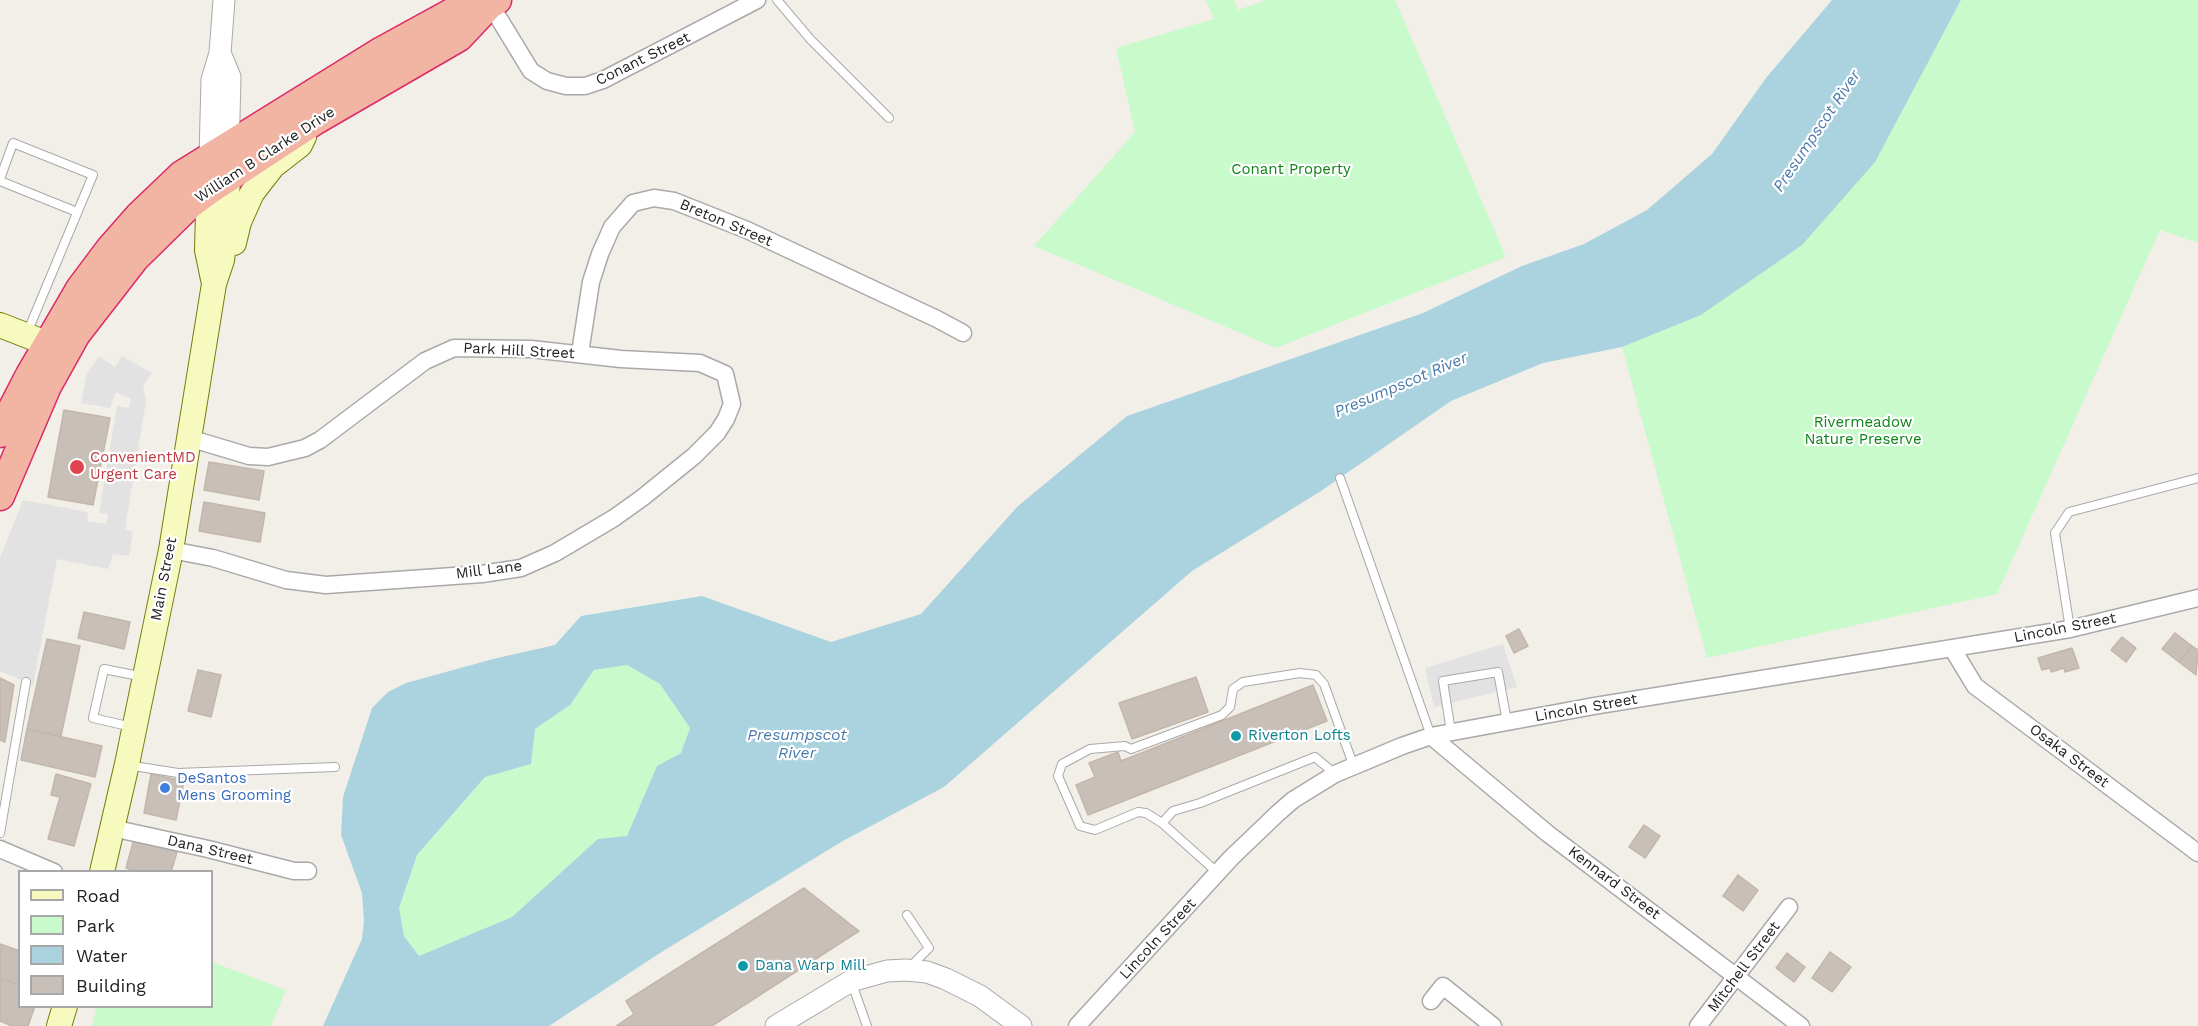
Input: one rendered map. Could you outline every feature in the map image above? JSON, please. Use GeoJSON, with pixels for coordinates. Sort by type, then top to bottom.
{"type":"FeatureCollection","features":[{"type":"Feature","properties":{"kind":"highway"},"geometry":{"type":"LineString","coordinates":[[457,24],[494,2]]}},
{"type":"Feature","properties":{"kind":"highway","name":"William B Clarke Drive"},"geometry":{"type":"LineString","coordinates":[[0,434],[46,343],[80,289],[110,249],[139,216],[182,175],[219,167],[314,121],[457,24]]}},
{"type":"Feature","properties":{"kind":"highway","name":"William B Clarke Drive"},"geometry":{"type":"LineString","coordinates":[[219,167],[382,51],[457,24]]}},
{"type":"Feature","properties":{"kind":"highway","name":"William B Clarke Drive"},"geometry":{"type":"LineString","coordinates":[[0,496],[47,386],[46,343]]}},
{"type":"Feature","properties":{"kind":"main road"},"geometry":{"type":"LineString","coordinates":[[214,284],[229,266],[239,222],[252,193],[273,166],[300,145],[314,121]]}},
{"type":"Feature","properties":{"kind":"main road","name":"Main Street"},"geometry":{"type":"LineString","coordinates":[[102,870],[135,728],[171,550],[214,284],[222,260],[225,238],[219,167]]}},
{"type":"Feature","properties":{"kind":"main road"},"geometry":{"type":"LineString","coordinates":[[0,325],[46,343]]}},
{"type":"Feature","properties":{"kind":"main road"},"geometry":{"type":"LineString","coordinates":[[59,1026],[64,1008]]}},
{"type":"Feature","properties":{"kind":"street"},"geometry":{"type":"LineString","coordinates":[[219,167],[230,77],[220,53],[224,0]]}},
{"type":"Feature","properties":{"kind":"street","name":"Conant Street"},"geometry":{"type":"LineString","coordinates":[[494,2],[531,71],[547,81],[566,86],[585,86],[610,77],[757,0]]}},
{"type":"Feature","properties":{"kind":"street","name":"Breton Street"},"geometry":{"type":"LineString","coordinates":[[580,353],[591,282],[612,227],[633,203],[654,198],[674,201],[747,230],[963,333]]}},
{"type":"Feature","properties":{"kind":"street","name":"Park Hill Street"},"geometry":{"type":"LineString","coordinates":[[189,438],[249,456],[268,457],[305,448],[320,440],[407,373],[439,353],[454,348],[531,349],[621,359],[700,363],[725,374],[728,386]]}},
{"type":"Feature","properties":{"kind":"street","name":"Mill Lane"},"geometry":{"type":"LineString","coordinates":[[171,550],[213,558],[286,580],[326,585],[482,574],[521,568],[555,553],[614,518],[694,456],[717,433],[726,419],[732,404],[728,386]]}},
{"type":"Feature","properties":{"kind":"street","name":"Lincoln Street"},"geometry":{"type":"LineString","coordinates":[[1077,1026],[1218,873],[1285,806],[1335,774],[1431,736],[1818,669],[2070,629],[2198,598]]}},
{"type":"Feature","properties":{"kind":"street","name":"Osaka Street"},"geometry":{"type":"LineString","coordinates":[[1952,648],[1975,686],[2198,853]]}},
{"type":"Feature","properties":{"kind":"street","name":"Kennard Street"},"geometry":{"type":"LineString","coordinates":[[1431,736],[1547,833],[1801,1026]]}},
{"type":"Feature","properties":{"kind":"street","name":"Dana Street"},"geometry":{"type":"LineString","coordinates":[[112,828],[294,871],[308,871]]}},
{"type":"Feature","properties":{"kind":"street"},"geometry":{"type":"LineString","coordinates":[[0,849],[49,870]]}},
{"type":"Feature","properties":{"kind":"street","name":"Mitchell Street"},"geometry":{"type":"LineString","coordinates":[[1698,1026],[1789,907]]}},
{"type":"Feature","properties":{"kind":"street"},"geometry":{"type":"LineString","coordinates":[[776,1026],[851,981],[887,970],[906,970],[927,972],[946,979],[980,996],[1021,1026]]}},
{"type":"Feature","properties":{"kind":"street"},"geometry":{"type":"LineString","coordinates":[[1431,1001],[1443,986],[1493,1026]]}},
{"type":"Feature","properties":{"kind":"lane"},"geometry":{"type":"LineString","coordinates":[[777,0],[811,39],[890,118]]}},
{"type":"Feature","properties":{"kind":"lane"},"geometry":{"type":"LineString","coordinates":[[46,343],[77,212],[93,175],[13,143],[0,180],[77,212]]}},
{"type":"Feature","properties":{"kind":"lane"},"geometry":{"type":"LineString","coordinates":[[1340,478],[1431,736]]}},
{"type":"Feature","properties":{"kind":"lane"},"geometry":{"type":"LineString","coordinates":[[2070,629],[2055,532],[2069,512],[2198,478]]}},
{"type":"Feature","properties":{"kind":"lane"},"geometry":{"type":"LineString","coordinates":[[135,728],[93,718],[104,669],[145,677]]}},
{"type":"Feature","properties":{"kind":"lane"},"geometry":{"type":"LineString","coordinates":[[1451,732],[1443,681],[1498,672],[1507,722]]}},
{"type":"Feature","properties":{"kind":"lane"},"geometry":{"type":"LineString","coordinates":[[1218,873],[1162,823],[1146,813],[1138,812],[1095,830],[1088,830],[1080,826],[1058,776],[1062,765],[1090,749],[1125,746],[1131,749],[1222,715],[1230,707],[1233,689],[1243,682],[1300,673],[1316,675],[1324,684],[1354,766]]}},
{"type":"Feature","properties":{"kind":"lane"},"geometry":{"type":"LineString","coordinates":[[0,833],[26,682]]}},
{"type":"Feature","properties":{"kind":"lane"},"geometry":{"type":"LineString","coordinates":[[1162,823],[1173,811],[1200,803],[1315,757],[1335,774]]}},
{"type":"Feature","properties":{"kind":"lane"},"geometry":{"type":"LineString","coordinates":[[127,765],[178,773],[335,767]]}},
{"type":"Feature","properties":{"kind":"lane"},"geometry":{"type":"LineString","coordinates":[[906,970],[929,948],[907,915]]}},
{"type":"Feature","properties":{"kind":"lane"},"geometry":{"type":"LineString","coordinates":[[851,981],[867,1026]]}},
{"type":"Feature","properties":{"kind":"green space","name":"Conant Property"},"geometry":{"type":"Polygon","coordinates":[[[1206,0],[1234,0],[1238,10],[1266,0],[1395,0],[1506,257],[1276,348],[1034,246],[1135,132],[1116,48],[1214,19],[1206,0]]]}},
{"type":"Feature","properties":{"kind":"green space","name":"Rivermeadow Nature Preserve"},"geometry":{"type":"Polygon","coordinates":[[[1961,0],[2198,0],[2198,243],[2160,230],[1997,594],[1707,658],[1622,347],[1701,315],[1951,17],[1961,0]]]}},
{"type":"Feature","properties":{"kind":"green space"},"geometry":{"type":"Polygon","coordinates":[[[627,665],[660,684],[690,728],[681,753],[657,766],[627,836],[598,840],[512,917],[419,956],[404,936],[399,908],[417,855],[485,777],[531,764],[535,729],[570,705],[594,670],[627,665]]]}},
{"type":"Feature","properties":{"kind":"green space"},"geometry":{"type":"Polygon","coordinates":[[[213,962],[286,990],[271,1026],[92,1026],[97,1008],[213,1008],[213,962]]]}},
{"type":"Feature","properties":{"kind":"shaded area"},"geometry":{"type":"Polygon","coordinates":[[[99,356],[115,367],[122,356],[152,373],[143,386],[146,401],[125,529],[133,532],[129,556],[113,554],[108,569],[57,559],[33,685],[0,671],[0,558],[23,500],[88,512],[87,521],[106,524],[108,514],[99,513],[117,406],[129,408],[131,399],[116,392],[110,408],[81,403],[87,374],[99,356]]]}},
{"type":"Feature","properties":{"kind":"shaded area"},"geometry":{"type":"Polygon","coordinates":[[[1503,644],[1517,687],[1434,707],[1425,668],[1503,644]]]}},
{"type":"Feature","properties":{"kind":"water","name":"Presumpscot River"},"geometry":{"type":"Polygon","coordinates":[[[1832,0],[1961,0],[1875,162],[1802,245],[1701,315],[1622,347],[1543,363],[1451,401],[1321,491],[1192,571],[944,787],[841,842],[660,953],[549,1026],[323,1026],[362,939],[364,921],[362,893],[341,835],[343,797],[372,708],[388,692],[406,683],[555,645],[581,616],[702,596],[831,642],[921,614],[1018,506],[1127,416],[1423,313],[1522,266],[1584,244],[1647,210],[1712,154],[1766,78],[1832,0]],[[627,665],[594,670],[570,705],[535,729],[531,764],[485,777],[417,855],[399,908],[404,936],[419,956],[512,917],[598,839],[627,836],[657,766],[681,753],[690,728],[660,684],[627,665]]]}},
{"type":"Feature","properties":{"kind":"building","name":"ConvenientMD Urgent Care"},"geometry":{"type":"Polygon","coordinates":[[[64,410],[110,418],[93,505],[48,497],[64,410]]]}},
{"type":"Feature","properties":{"kind":"building"},"geometry":{"type":"Polygon","coordinates":[[[209,462],[264,471],[259,500],[204,490],[209,462]]]}},
{"type":"Feature","properties":{"kind":"building"},"geometry":{"type":"Polygon","coordinates":[[[204,502],[265,513],[260,542],[199,531],[204,502]]]}},
{"type":"Feature","properties":{"kind":"building"},"geometry":{"type":"Polygon","coordinates":[[[84,612],[130,622],[124,649],[78,638],[84,612]]]}},
{"type":"Feature","properties":{"kind":"building"},"geometry":{"type":"Polygon","coordinates":[[[1519,629],[1528,646],[1514,653],[1506,636],[1519,629]]]}},
{"type":"Feature","properties":{"kind":"building"},"geometry":{"type":"Polygon","coordinates":[[[2175,633],[2192,646],[2179,662],[2162,649],[2175,633]]]}},
{"type":"Feature","properties":{"kind":"building"},"geometry":{"type":"Polygon","coordinates":[[[2122,637],[2136,648],[2126,662],[2111,650],[2122,637]]]}},
{"type":"Feature","properties":{"kind":"building"},"geometry":{"type":"Polygon","coordinates":[[[47,639],[80,646],[61,736],[27,729],[47,639]]]}},
{"type":"Feature","properties":{"kind":"building"},"geometry":{"type":"Polygon","coordinates":[[[2192,646],[2198,650],[2196,675],[2179,662],[2192,646]]]}},
{"type":"Feature","properties":{"kind":"building"},"geometry":{"type":"Polygon","coordinates":[[[2072,648],[2079,668],[2065,672],[2064,668],[2051,672],[2050,668],[2042,670],[2038,658],[2072,648]]]}},
{"type":"Feature","properties":{"kind":"building"},"geometry":{"type":"Polygon","coordinates":[[[198,670],[221,675],[211,717],[188,711],[198,670]]]}},
{"type":"Feature","properties":{"kind":"building"},"geometry":{"type":"Polygon","coordinates":[[[1196,677],[1208,712],[1132,739],[1119,703],[1196,677]]]}},
{"type":"Feature","properties":{"kind":"building"},"geometry":{"type":"Polygon","coordinates":[[[0,678],[14,685],[5,742],[0,740],[0,678]]]}},
{"type":"Feature","properties":{"kind":"building","name":"Riverton Lofts"},"geometry":{"type":"Polygon","coordinates":[[[1313,685],[1327,721],[1088,815],[1076,785],[1095,777],[1089,763],[1118,752],[1121,761],[1313,685]]]}},
{"type":"Feature","properties":{"kind":"building"},"geometry":{"type":"Polygon","coordinates":[[[27,729],[102,746],[95,777],[21,760],[27,729]]]}},
{"type":"Feature","properties":{"kind":"building"},"geometry":{"type":"Polygon","coordinates":[[[56,774],[91,784],[74,846],[48,839],[60,797],[51,795],[56,774]]]}},
{"type":"Feature","properties":{"kind":"building"},"geometry":{"type":"Polygon","coordinates":[[[151,774],[184,781],[176,820],[144,813],[151,774]]]}},
{"type":"Feature","properties":{"kind":"building"},"geometry":{"type":"Polygon","coordinates":[[[1644,825],[1660,836],[1645,858],[1629,847],[1644,825]]]}},
{"type":"Feature","properties":{"kind":"building"},"geometry":{"type":"Polygon","coordinates":[[[134,839],[177,852],[172,870],[126,868],[134,839]]]}},
{"type":"Feature","properties":{"kind":"building"},"geometry":{"type":"Polygon","coordinates":[[[1738,875],[1758,890],[1743,911],[1723,896],[1738,875]]]}},
{"type":"Feature","properties":{"kind":"building","name":"Dana Warp Mill"},"geometry":{"type":"Polygon","coordinates":[[[804,888],[859,931],[712,1026],[616,1026],[634,1014],[626,1001],[804,888]]]}},
{"type":"Feature","properties":{"kind":"building"},"geometry":{"type":"Polygon","coordinates":[[[0,944],[18,950],[18,984],[0,978],[0,944]]]}},
{"type":"Feature","properties":{"kind":"building"},"geometry":{"type":"Polygon","coordinates":[[[1830,952],[1851,967],[1832,992],[1812,978],[1830,952]]]}},
{"type":"Feature","properties":{"kind":"building"},"geometry":{"type":"Polygon","coordinates":[[[1787,953],[1805,967],[1794,982],[1776,968],[1787,953]]]}},
{"type":"Feature","properties":{"kind":"building"},"geometry":{"type":"Polygon","coordinates":[[[0,978],[18,984],[18,1008],[34,1008],[28,1026],[12,1026],[0,1021],[0,978]]]}},
{"type":"Feature","properties":{"kind":"place","name":"ConvenientMD Urgent Care"},"geometry":{"type":"Point","coordinates":[77,467]}},
{"type":"Feature","properties":{"kind":"place","name":"Riverton Lofts"},"geometry":{"type":"Point","coordinates":[1236,736]}},
{"type":"Feature","properties":{"kind":"place","name":"DeSantos Mens Grooming"},"geometry":{"type":"Point","coordinates":[165,788]}},
{"type":"Feature","properties":{"kind":"place","name":"Dana Warp Mill"},"geometry":{"type":"Point","coordinates":[743,966]}}]}
